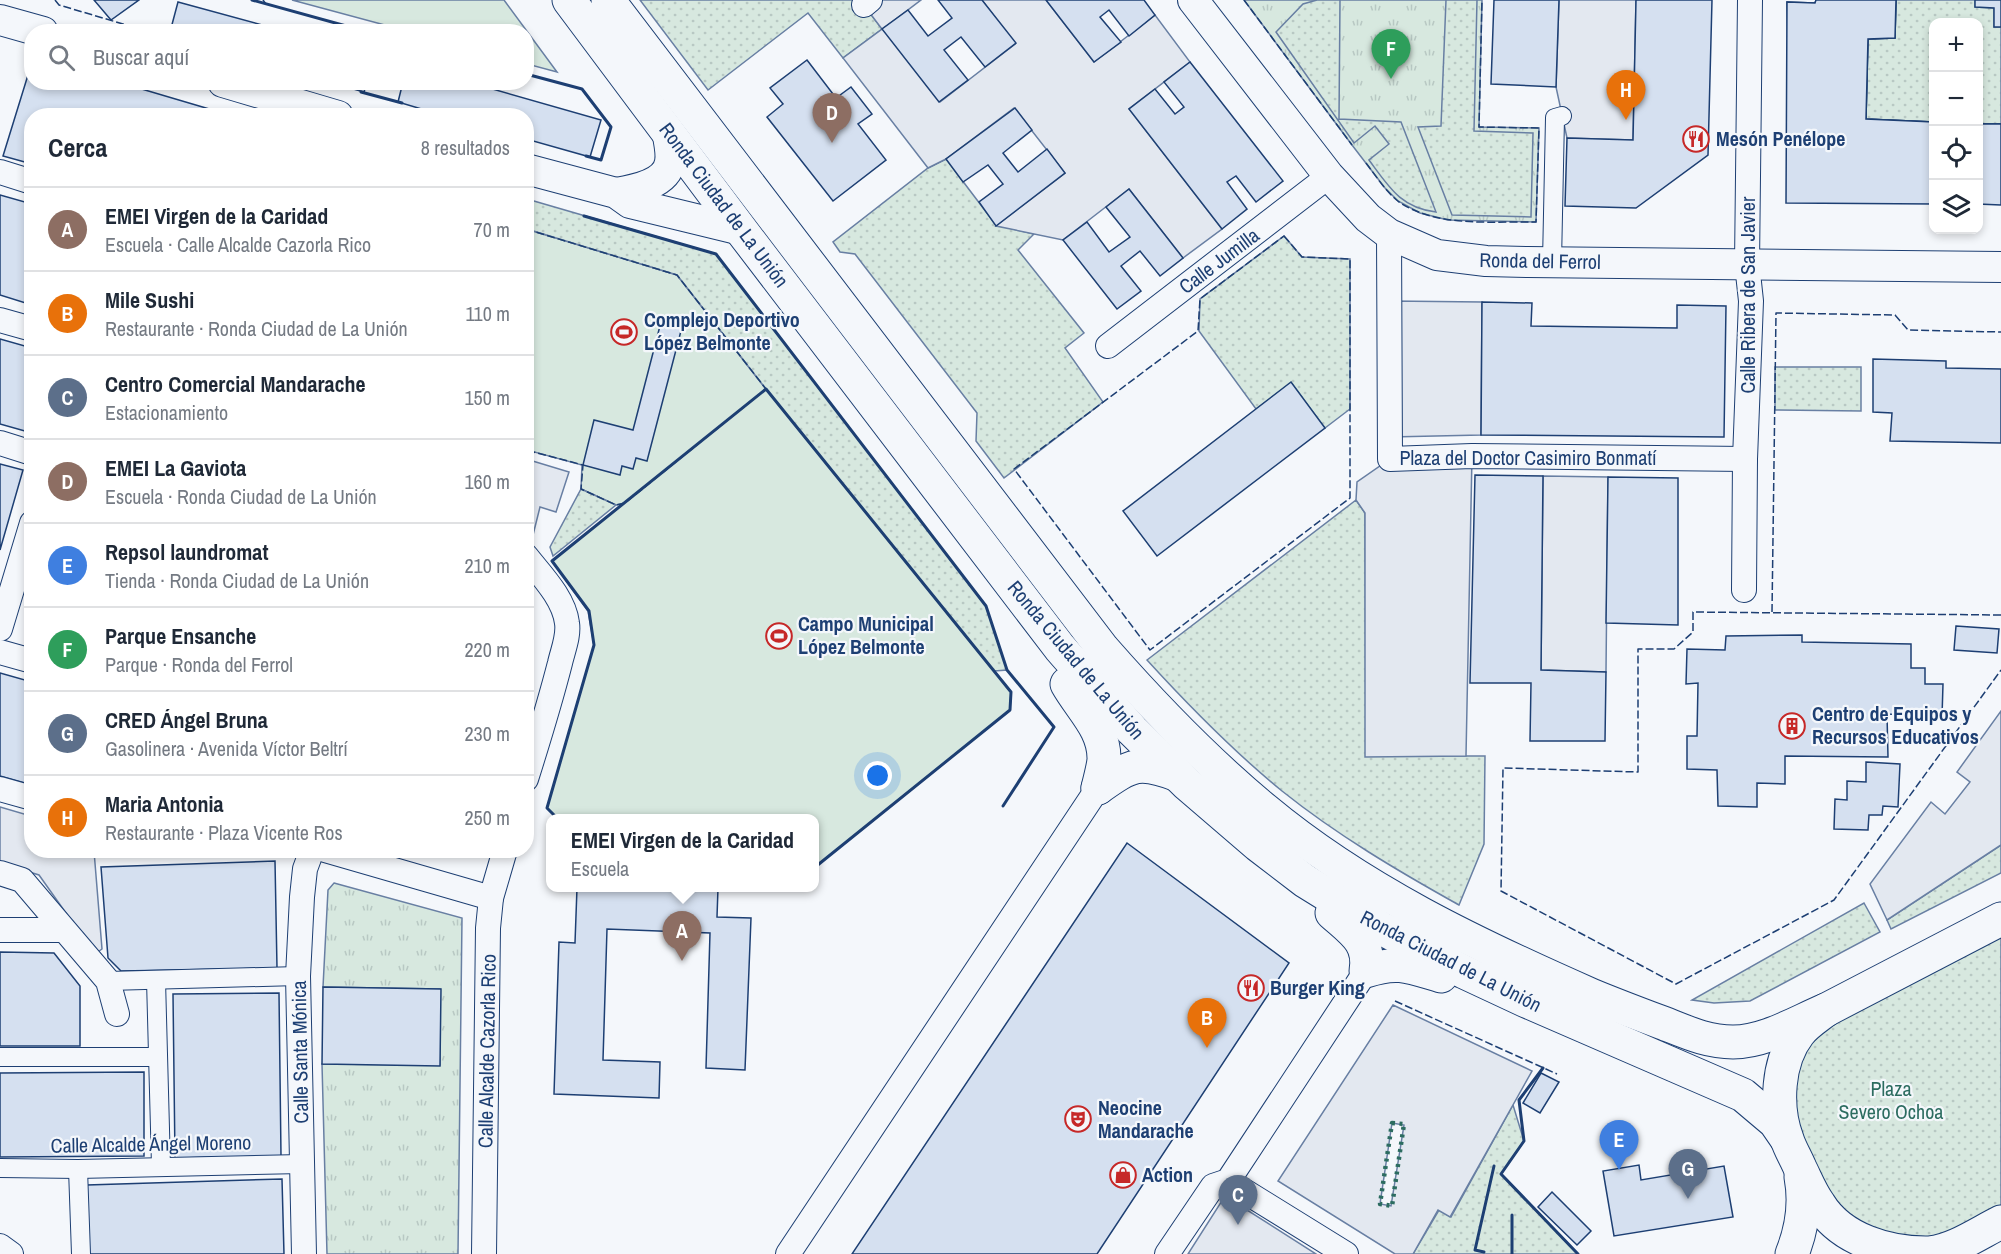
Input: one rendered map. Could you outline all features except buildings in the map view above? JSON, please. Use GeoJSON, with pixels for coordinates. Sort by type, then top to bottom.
{"type":"FeatureCollection","features":[{"type":"Feature","properties":{"kind":"main road","name":"Ronda Ciudad de La Unión"},"geometry":{"type":"LineString","coordinates":[[569,0],[741,230],[1060,648],[1131,730],[1178,775],[1258,845],[1305,881],[1381,928],[1464,972],[1524,1000],[1743,1095],[1775,1122],[1791,1148]]}},
{"type":"Feature","properties":{"kind":"main road","name":"Ronda Ciudad de La Unión"},"geometry":{"type":"LineString","coordinates":[[608,0],[1103,649],[1180,733],[1265,810],[1362,878],[1432,920],[1621,1008],[1695,1036],[1720,1041],[1745,1041],[1761,1037],[1826,1010]]}},
{"type":"Feature","properties":{"kind":"main road"},"geometry":{"type":"LineString","coordinates":[[1019,594],[1076,700],[1100,735],[1104,763],[1098,788]]}},
{"type":"Feature","properties":{"kind":"main road"},"geometry":{"type":"LineString","coordinates":[[1098,788],[1118,774],[1134,767],[1151,766],[1178,775]]}},
{"type":"Feature","properties":{"kind":"main road"},"geometry":{"type":"LineString","coordinates":[[1258,845],[1358,938],[1368,956],[1366,971],[1384,965],[1400,965],[1524,1000]]}},
{"type":"Feature","properties":{"kind":"main road"},"geometry":{"type":"LineString","coordinates":[[1792,1254],[1803,1209],[1803,1185],[1791,1148],[1780,1095],[1784,1067],[1798,1034],[1826,1010],[2001,920]]}},
{"type":"Feature","properties":{"kind":"main road"},"geometry":{"type":"LineString","coordinates":[[1791,1148],[1819,1205],[1832,1221],[1870,1245],[1912,1254],[1946,1252],[2001,1222]]}},
{"type":"Feature","properties":{"kind":"street","name":"Ronda del Ferrol"},"geometry":{"type":"LineString","coordinates":[[1193,0],[1329,176],[1368,219],[1389,234],[1437,255],[1486,261],[2001,267]]}},
{"type":"Feature","properties":{"kind":"street","name":"Calle Ribera de San Javier"},"geometry":{"type":"LineString","coordinates":[[1744,590],[1745,459],[1751,301],[1747,264],[1750,0]]}},
{"type":"Feature","properties":{"kind":"street"},"geometry":{"type":"LineString","coordinates":[[4,19],[24,26]]}},
{"type":"Feature","properties":{"kind":"street"},"geometry":{"type":"LineString","coordinates":[[238,90],[268,106]]}},
{"type":"Feature","properties":{"kind":"street"},"geometry":{"type":"LineString","coordinates":[[1552,262],[1555,118],[1562,116]]}},
{"type":"Feature","properties":{"kind":"street"},"geometry":{"type":"LineString","coordinates":[[616,193],[633,190],[658,180],[667,171],[670,157],[667,129]]}},
{"type":"Feature","properties":{"kind":"street"},"geometry":{"type":"LineString","coordinates":[[534,171],[616,193],[630,203],[741,230]]}},
{"type":"Feature","properties":{"kind":"street"},"geometry":{"type":"LineString","coordinates":[[0,172],[24,180]]}},
{"type":"Feature","properties":{"kind":"street","name":"Calle Jumilla"},"geometry":{"type":"LineString","coordinates":[[1108,346],[1329,176]]}},
{"type":"Feature","properties":{"kind":"street","name":"Plaza del Doctor Casimiro Bonmatí"},"geometry":{"type":"LineString","coordinates":[[1389,234],[1390,459],[1483,456],[1745,459]]}},
{"type":"Feature","properties":{"kind":"street"},"geometry":{"type":"LineString","coordinates":[[0,320],[24,328]]}},
{"type":"Feature","properties":{"kind":"street"},"geometry":{"type":"LineString","coordinates":[[0,443],[24,450]]}},
{"type":"Feature","properties":{"kind":"street"},"geometry":{"type":"LineString","coordinates":[[0,629],[24,550]]}},
{"type":"Feature","properties":{"kind":"street"},"geometry":{"type":"LineString","coordinates":[[534,567],[553,592],[564,611],[567,623],[567,636],[534,751]]}},
{"type":"Feature","properties":{"kind":"street"},"geometry":{"type":"LineString","coordinates":[[0,652],[24,659]]}},
{"type":"Feature","properties":{"kind":"street"},"geometry":{"type":"LineString","coordinates":[[788,1254],[1098,788]]}},
{"type":"Feature","properties":{"kind":"street"},"geometry":{"type":"LineString","coordinates":[[0,789],[24,796]]}},
{"type":"Feature","properties":{"kind":"street","name":"Calle Santa Mónica"},"geometry":{"type":"LineString","coordinates":[[304,1254],[298,976],[302,897],[305,868],[309,858]]}},
{"type":"Feature","properties":{"kind":"street"},"geometry":{"type":"LineString","coordinates":[[353,858],[491,898]]}},
{"type":"Feature","properties":{"kind":"street","name":"Calle Alcalde Cazorla Rico"},"geometry":{"type":"LineString","coordinates":[[484,1254],[489,928],[491,898],[504,858]]}},
{"type":"Feature","properties":{"kind":"street"},"geometry":{"type":"LineString","coordinates":[[0,873],[22,880],[108,981],[117,1014]]}},
{"type":"Feature","properties":{"kind":"street"},"geometry":{"type":"LineString","coordinates":[[0,930],[63,930]]}},
{"type":"Feature","properties":{"kind":"street"},"geometry":{"type":"LineString","coordinates":[[1167,1254],[1213,1186],[1228,1180],[1366,971]]}},
{"type":"Feature","properties":{"kind":"street"},"geometry":{"type":"LineString","coordinates":[[108,981],[298,976]]}},
{"type":"Feature","properties":{"kind":"street"},"geometry":{"type":"LineString","coordinates":[[156,980],[161,1166]]}},
{"type":"Feature","properties":{"kind":"street"},"geometry":{"type":"LineString","coordinates":[[0,1057],[158,1058]]}},
{"type":"Feature","properties":{"kind":"street","name":"Calle Alcalde Ángel Moreno"},"geometry":{"type":"LineString","coordinates":[[0,1168],[78,1169],[302,1164]]}},
{"type":"Feature","properties":{"kind":"street"},"geometry":{"type":"LineString","coordinates":[[78,1169],[81,1254]]}},
{"type":"Feature","properties":{"kind":"street"},"geometry":{"type":"LineString","coordinates":[[1228,1180],[1346,1254]]}},
{"type":"Feature","properties":{"kind":"street"},"geometry":{"type":"LineString","coordinates":[[0,1246],[11,1254]]}},
{"type":"Feature","properties":{"kind":"green space"},"geometry":{"type":"Polygon","coordinates":[[[292,0],[504,0],[522,24],[381,24],[292,0]]]}},
{"type":"Feature","properties":{"kind":"green space"},"geometry":{"type":"Polygon","coordinates":[[[640,0],[860,0],[882,29],[843,58],[808,13],[708,90],[640,0]]]}},
{"type":"Feature","properties":{"kind":"green space"},"geometry":{"type":"Polygon","coordinates":[[[1244,0],[1482,0],[1479,127],[1539,128],[1536,222],[1448,220],[1420,213],[1398,201],[1352,145],[1244,0]]]}},
{"type":"Feature","properties":{"kind":"green space"},"geometry":{"type":"Polygon","coordinates":[[[1317,0],[1340,0],[1339,119],[1401,122],[1436,212],[1414,206],[1397,195],[1369,160],[1389,144],[1375,126],[1354,143],[1276,32],[1303,4],[1317,0]]]}},
{"type":"Feature","properties":{"kind":"green space"},"geometry":{"type":"Polygon","coordinates":[[[1446,0],[1477,0],[1474,131],[1533,133],[1531,217],[1452,215],[1418,127],[1441,126],[1446,0]]]}},
{"type":"Feature","properties":{"kind":"green space"},"geometry":{"type":"Polygon","coordinates":[[[1896,0],[1975,0],[1975,7],[1994,8],[1994,27],[2001,27],[2001,124],[1983,124],[1983,18],[1929,18],[1929,122],[1866,119],[1868,39],[1895,38],[1896,0]]]}},
{"type":"Feature","properties":{"kind":"green space"},"geometry":{"type":"Polygon","coordinates":[[[534,41],[557,72],[534,66],[534,41]]]}},
{"type":"Feature","properties":{"kind":"green space"},"geometry":{"type":"Polygon","coordinates":[[[946,159],[996,225],[1034,234],[1018,250],[1084,333],[1065,348],[1103,402],[1004,478],[976,441],[977,413],[855,254],[840,252],[833,242],[928,168],[946,159]]]}},
{"type":"Feature","properties":{"kind":"green space"},"geometry":{"type":"Polygon","coordinates":[[[534,201],[716,254],[986,606],[1007,670],[994,671],[677,275],[534,231],[534,201]]]}},
{"type":"Feature","properties":{"kind":"green space","name":"Campo Municipal López Belmonte"},"geometry":{"type":"Polygon","coordinates":[[[534,231],[677,275],[766,389],[1011,692],[1010,710],[819,864],[819,814],[553,814],[547,808],[594,645],[588,611],[552,561],[623,504],[616,505],[581,489],[582,465],[534,452],[534,231]]]}},
{"type":"Feature","properties":{"kind":"green space"},"geometry":{"type":"Polygon","coordinates":[[[1284,236],[1302,257],[1350,259],[1350,409],[1325,428],[1291,383],[1256,409],[1199,331],[1200,299],[1284,236]]]}},
{"type":"Feature","properties":{"kind":"green space"},"geometry":{"type":"Polygon","coordinates":[[[1775,367],[1861,367],[1861,411],[1775,410],[1775,367]]]}},
{"type":"Feature","properties":{"kind":"green space"},"geometry":{"type":"Polygon","coordinates":[[[581,489],[616,505],[553,556],[550,547],[581,489]]]}},
{"type":"Feature","properties":{"kind":"green space"},"geometry":{"type":"Polygon","coordinates":[[[1356,500],[1365,513],[1366,756],[1485,756],[1484,844],[1459,905],[1368,852],[1324,823],[1282,791],[1212,728],[1147,660],[1356,500]]]}},
{"type":"Feature","properties":{"kind":"green space"},"geometry":{"type":"Polygon","coordinates":[[[2001,845],[2001,873],[1891,929],[1887,920],[2001,845]]]}},
{"type":"Feature","properties":{"kind":"green space"},"geometry":{"type":"Polygon","coordinates":[[[334,883],[462,918],[458,1254],[327,1254],[322,1064],[440,1065],[440,989],[323,987],[328,890],[334,883]]]}},
{"type":"Feature","properties":{"kind":"green space"},"geometry":{"type":"Polygon","coordinates":[[[1864,903],[1880,932],[1750,1001],[1714,1003],[1692,1000],[1864,903]]]}},
{"type":"Feature","properties":{"kind":"green space","name":"Plaza Severo Ochoa"},"geometry":{"type":"Polygon","coordinates":[[[2001,919],[2001,1222],[1948,1249],[1851,1235],[1782,1120],[1810,1022],[2001,919]]]}},
{"type":"Feature","properties":{"kind":"green space"},"geometry":{"type":"Polygon","coordinates":[[[1513,1105],[1524,1141],[1501,1174],[1578,1254],[1413,1254],[1439,1210],[1451,1217],[1513,1105]]]}},
{"type":"Feature","properties":{"kind":"shaded area"},"geometry":{"type":"Polygon","coordinates":[[[860,0],[921,0],[883,29],[940,102],[1015,44],[982,0],[1046,0],[1094,62],[1155,15],[1190,62],[1129,109],[1222,229],[1183,258],[1129,189],[1063,240],[996,226],[1065,173],[1014,108],[946,159],[928,168],[843,58],[882,29],[860,0]]]}},
{"type":"Feature","properties":{"kind":"shaded area"},"geometry":{"type":"Polygon","coordinates":[[[1559,0],[1636,0],[1633,140],[1567,138],[1556,87],[1559,0]]]}},
{"type":"Feature","properties":{"kind":"shaded area"},"geometry":{"type":"Polygon","coordinates":[[[1390,301],[1482,302],[1481,435],[1390,437],[1390,301]]]}},
{"type":"Feature","properties":{"kind":"shaded area"},"geometry":{"type":"Polygon","coordinates":[[[1472,456],[1466,756],[1365,757],[1365,513],[1356,500],[1357,482],[1390,459],[1472,456]]]}},
{"type":"Feature","properties":{"kind":"shaded area"},"geometry":{"type":"Polygon","coordinates":[[[534,461],[569,472],[556,512],[540,507],[534,531],[534,461]]]}},
{"type":"Feature","properties":{"kind":"shaded area"},"geometry":{"type":"Polygon","coordinates":[[[1543,476],[1608,477],[1606,672],[1541,670],[1543,476]]]}},
{"type":"Feature","properties":{"kind":"shaded area"},"geometry":{"type":"Polygon","coordinates":[[[2001,711],[2001,845],[1887,920],[1870,884],[1931,802],[1945,814],[1970,782],[1957,772],[2001,711]]]}},
{"type":"Feature","properties":{"kind":"shaded area"},"geometry":{"type":"Polygon","coordinates":[[[0,807],[24,814],[24,858],[95,858],[102,949],[95,954],[39,875],[0,863],[0,807]]]}},
{"type":"Feature","properties":{"kind":"shaded area"},"geometry":{"type":"Polygon","coordinates":[[[1393,1005],[1532,1071],[1450,1217],[1438,1210],[1413,1254],[1395,1254],[1278,1181],[1393,1005]],[[1392,1123],[1380,1204],[1391,1206],[1404,1125],[1392,1123]]]}},
{"type":"Feature","properties":{"kind":"shaded area"},"geometry":{"type":"Polygon","coordinates":[[[1225,1196],[1316,1254],[1188,1254],[1225,1196]]]}},
{"type":"Feature","properties":{"kind":"hedge"},"geometry":{"type":"LineString","coordinates":[[1392,1123],[1404,1124],[1392,1206],[1380,1204],[1392,1123]]}},
{"type":"Feature","properties":{"kind":"fence"},"geometry":{"type":"LineString","coordinates":[[55,0],[59,5],[123,24]]}},
{"type":"Feature","properties":{"kind":"fence"},"geometry":{"type":"LineString","coordinates":[[263,0],[266,4]]}},
{"type":"Feature","properties":{"kind":"fence"},"geometry":{"type":"LineString","coordinates":[[1244,0],[1352,145]]}},
{"type":"Feature","properties":{"kind":"fence"},"geometry":{"type":"LineString","coordinates":[[1366,163],[1394,198],[1414,210],[1431,216],[1466,221],[1536,222],[1539,128],[1479,127],[1482,0]]}},
{"type":"Feature","properties":{"kind":"fence"},"geometry":{"type":"LineString","coordinates":[[534,231],[677,275],[766,389],[625,503],[616,505],[581,489],[583,465],[534,452]]}},
{"type":"Feature","properties":{"kind":"fence"},"geometry":{"type":"LineString","coordinates":[[1284,236],[1302,257],[1350,259],[1350,498],[1150,650],[1014,469],[1198,331],[1200,299],[1284,236]]}},
{"type":"Feature","properties":{"kind":"fence"},"geometry":{"type":"LineString","coordinates":[[1772,612],[1776,313],[1895,315],[1908,330],[2001,332]]}},
{"type":"Feature","properties":{"kind":"fence"},"geometry":{"type":"LineString","coordinates":[[2001,615],[1693,612],[1693,632],[1674,649],[1638,649],[1638,772],[1503,768],[1501,891],[1676,984],[1834,900],[2001,670]]}},
{"type":"Feature","properties":{"kind":"fence"},"geometry":{"type":"LineString","coordinates":[[1395,1001],[1557,1074]]}},
{"type":"Feature","properties":{"kind":"wall"},"geometry":{"type":"LineString","coordinates":[[252,0],[339,24]]}},
{"type":"Feature","properties":{"kind":"wall"},"geometry":{"type":"LineString","coordinates":[[534,76],[582,89],[611,127],[601,160],[586,156]]}},
{"type":"Feature","properties":{"kind":"wall"},"geometry":{"type":"LineString","coordinates":[[361,92],[402,103]]}},
{"type":"Feature","properties":{"kind":"wall"},"geometry":{"type":"LineString","coordinates":[[584,216],[716,254],[986,606],[1007,670],[1054,727],[1003,806]]}},
{"type":"Feature","properties":{"kind":"wall"},"geometry":{"type":"LineString","coordinates":[[553,814],[547,808],[594,645],[589,611],[552,561],[766,389],[1011,692],[1010,710],[819,864]]}},
{"type":"Feature","properties":{"kind":"wall"},"geometry":{"type":"LineString","coordinates":[[1543,1068],[1519,1100],[1524,1141],[1501,1174],[1578,1254]]}},
{"type":"Feature","properties":{"kind":"wall"},"geometry":{"type":"LineString","coordinates":[[1484,1252],[1475,1250],[1494,1166]]}},
{"type":"Feature","properties":{"kind":"wall"},"geometry":{"type":"LineString","coordinates":[[1512,1215],[1512,1254]]}},
{"type":"Feature","properties":{"kind":"place","name":"Parque Ensanche"},"geometry":{"type":"Point","coordinates":[1391,79]}},
{"type":"Feature","properties":{"kind":"place","name":"Maria Antonia"},"geometry":{"type":"Point","coordinates":[1626,120]}},
{"type":"Feature","properties":{"kind":"place","name":"Mesón Penélope"},"geometry":{"type":"Point","coordinates":[1696,139]}},
{"type":"Feature","properties":{"kind":"place","name":"EMEI La Gaviota"},"geometry":{"type":"Point","coordinates":[832,143]}},
{"type":"Feature","properties":{"kind":"place","name":"Complejo Deportivo López Belmonte"},"geometry":{"type":"Point","coordinates":[624,332]}},
{"type":"Feature","properties":{"kind":"place","name":"Campo Municipal López Belmonte"},"geometry":{"type":"Point","coordinates":[779,636]}},
{"type":"Feature","properties":{"kind":"place","name":"Centro de Equipos y Recursos Educativos"},"geometry":{"type":"Point","coordinates":[1792,726]}},
{"type":"Feature","properties":{"kind":"place","name":"EMEI Virgen de la Caridad"},"geometry":{"type":"Point","coordinates":[682,961]}},
{"type":"Feature","properties":{"kind":"place","name":"Burger King"},"geometry":{"type":"Point","coordinates":[1251,988]}},
{"type":"Feature","properties":{"kind":"place","name":"Mile Sushi"},"geometry":{"type":"Point","coordinates":[1207,1048]}},
{"type":"Feature","properties":{"kind":"place","name":"Neocine Mandarache"},"geometry":{"type":"Point","coordinates":[1078,1119]}},
{"type":"Feature","properties":{"kind":"place","name":"Repsol laundromat"},"geometry":{"type":"Point","coordinates":[1619,1170]}},
{"type":"Feature","properties":{"kind":"place","name":"Action"},"geometry":{"type":"Point","coordinates":[1123,1175]}},
{"type":"Feature","properties":{"kind":"place","name":"CRED Ángel Bruna"},"geometry":{"type":"Point","coordinates":[1688,1199]}},
{"type":"Feature","properties":{"kind":"place","name":"Centro Comercial Mandarache"},"geometry":{"type":"Point","coordinates":[1238,1225]}}]}
